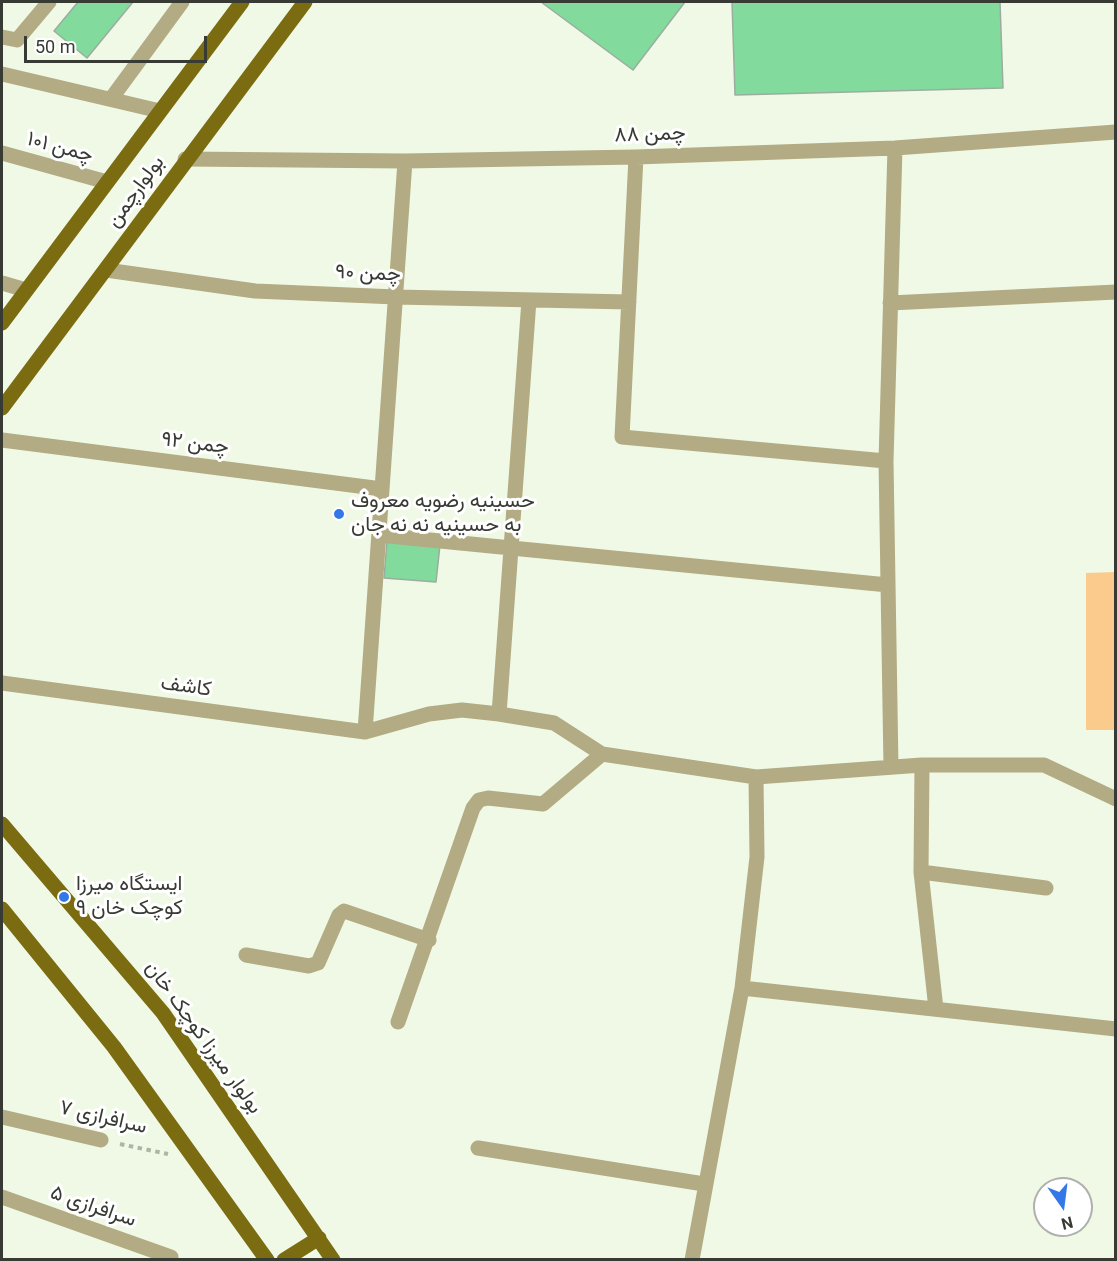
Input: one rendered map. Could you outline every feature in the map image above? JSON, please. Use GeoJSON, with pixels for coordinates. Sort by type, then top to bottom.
{"type":"FeatureCollection","features":[{"type":"Feature","properties":{"kind":"main road","name":"بولوارچمن"},"geometry":{"type":"LineString","coordinates":[[2,323],[242,2]]}},
{"type":"Feature","properties":{"kind":"main road","name":"بولوارچمن"},"geometry":{"type":"LineString","coordinates":[[2,408],[106,270],[185,159],[305,2]]}},
{"type":"Feature","properties":{"kind":"main road","name":"بولوار میرزا کوچک خان"},"geometry":{"type":"LineString","coordinates":[[2,824],[163,1013],[333,1260]]}},
{"type":"Feature","properties":{"kind":"main road"},"geometry":{"type":"LineString","coordinates":[[2,909],[114,1047],[267,1260]]}},
{"type":"Feature","properties":{"kind":"main road"},"geometry":{"type":"LineString","coordinates":[[284,1260],[319,1238]]}},
{"type":"Feature","properties":{"kind":"street"},"geometry":{"type":"LineString","coordinates":[[2,37],[17,40],[49,2]]}},
{"type":"Feature","properties":{"kind":"street"},"geometry":{"type":"LineString","coordinates":[[111,99],[182,2]]}},
{"type":"Feature","properties":{"kind":"street"},"geometry":{"type":"LineString","coordinates":[[2,74],[160,111]]}},
{"type":"Feature","properties":{"kind":"street","name":"چمن ۸۸"},"geometry":{"type":"LineString","coordinates":[[185,159],[405,161],[636,157],[895,148],[1116,132]]}},
{"type":"Feature","properties":{"kind":"street"},"geometry":{"type":"LineString","coordinates":[[891,767],[886,460],[895,148]]}},
{"type":"Feature","properties":{"kind":"street","name":"چمن ۱۰۱"},"geometry":{"type":"LineString","coordinates":[[2,153],[107,182]]}},
{"type":"Feature","properties":{"kind":"street"},"geometry":{"type":"LineString","coordinates":[[636,157],[622,437],[886,460]]}},
{"type":"Feature","properties":{"kind":"street"},"geometry":{"type":"LineString","coordinates":[[405,161],[365,732],[429,714],[462,710],[554,723],[602,754],[756,777],[922,765],[1044,765],[1116,799]]}},
{"type":"Feature","properties":{"kind":"street","name":"چمن ۹۰"},"geometry":{"type":"LineString","coordinates":[[106,270],[255,291],[396,297],[629,302]]}},
{"type":"Feature","properties":{"kind":"street"},"geometry":{"type":"LineString","coordinates":[[2,283],[26,290]]}},
{"type":"Feature","properties":{"kind":"street"},"geometry":{"type":"LineString","coordinates":[[890,303],[1116,292]]}},
{"type":"Feature","properties":{"kind":"street"},"geometry":{"type":"LineString","coordinates":[[499,714],[509,546],[529,300]]}},
{"type":"Feature","properties":{"kind":"street","name":"چمن ۹۲"},"geometry":{"type":"LineString","coordinates":[[2,440],[382,489]]}},
{"type":"Feature","properties":{"kind":"street"},"geometry":{"type":"LineString","coordinates":[[379,535],[888,585]]}},
{"type":"Feature","properties":{"kind":"street","name":"کاشف"},"geometry":{"type":"LineString","coordinates":[[2,683],[365,732]]}},
{"type":"Feature","properties":{"kind":"street"},"geometry":{"type":"LineString","coordinates":[[398,1022],[429,940],[473,808],[478,800],[488,798],[543,804],[602,754]]}},
{"type":"Feature","properties":{"kind":"street"},"geometry":{"type":"LineString","coordinates":[[922,765],[921,872],[936,1009]]}},
{"type":"Feature","properties":{"kind":"street"},"geometry":{"type":"LineString","coordinates":[[692,1260],[742,988],[757,857],[756,777]]}},
{"type":"Feature","properties":{"kind":"street"},"geometry":{"type":"LineString","coordinates":[[921,872],[1046,888]]}},
{"type":"Feature","properties":{"kind":"street"},"geometry":{"type":"LineString","coordinates":[[246,955],[309,966],[318,963],[339,915],[344,911],[429,940]]}},
{"type":"Feature","properties":{"kind":"street"},"geometry":{"type":"LineString","coordinates":[[742,988],[1116,1029]]}},
{"type":"Feature","properties":{"kind":"street","name":"سرافرازی ۷"},"geometry":{"type":"LineString","coordinates":[[2,1117],[101,1140]]}},
{"type":"Feature","properties":{"kind":"street"},"geometry":{"type":"LineString","coordinates":[[478,1148],[704,1185]]}},
{"type":"Feature","properties":{"kind":"street","name":"سرافرازی ۵"},"geometry":{"type":"LineString","coordinates":[[2,1197],[171,1257]]}},
{"type":"Feature","properties":{"kind":"path","name":"سرافرازی ۷"},"geometry":{"type":"LineString","coordinates":[[101,1140],[195,1160]]}},
{"type":"Feature","properties":{"kind":"shaded area"},"geometry":{"type":"Polygon","coordinates":[[[1115,572],[1115,730],[1086,730],[1086,573],[1115,572]]]}},
{"type":"Feature","properties":{"kind":"building"},"geometry":{"type":"Polygon","coordinates":[[[78,2],[133,2],[87,58],[54,31],[78,2]]]}},
{"type":"Feature","properties":{"kind":"building"},"geometry":{"type":"Polygon","coordinates":[[[541,2],[685,2],[633,70],[541,2]]]}},
{"type":"Feature","properties":{"kind":"building"},"geometry":{"type":"Polygon","coordinates":[[[732,2],[1000,2],[1003,88],[735,95],[732,2]]]}},
{"type":"Feature","properties":{"kind":"building"},"geometry":{"type":"Polygon","coordinates":[[[387,541],[440,545],[436,582],[384,578],[387,541]]]}},
{"type":"Feature","properties":{"kind":"place","name":"حسینیه رضویه معروف به حسینیه نه نه جان"},"geometry":{"type":"Point","coordinates":[339,514]}},
{"type":"Feature","properties":{"kind":"place","name":"ایستگاه میرزا کوچک خان ۹"},"geometry":{"type":"Point","coordinates":[64,897]}}]}
